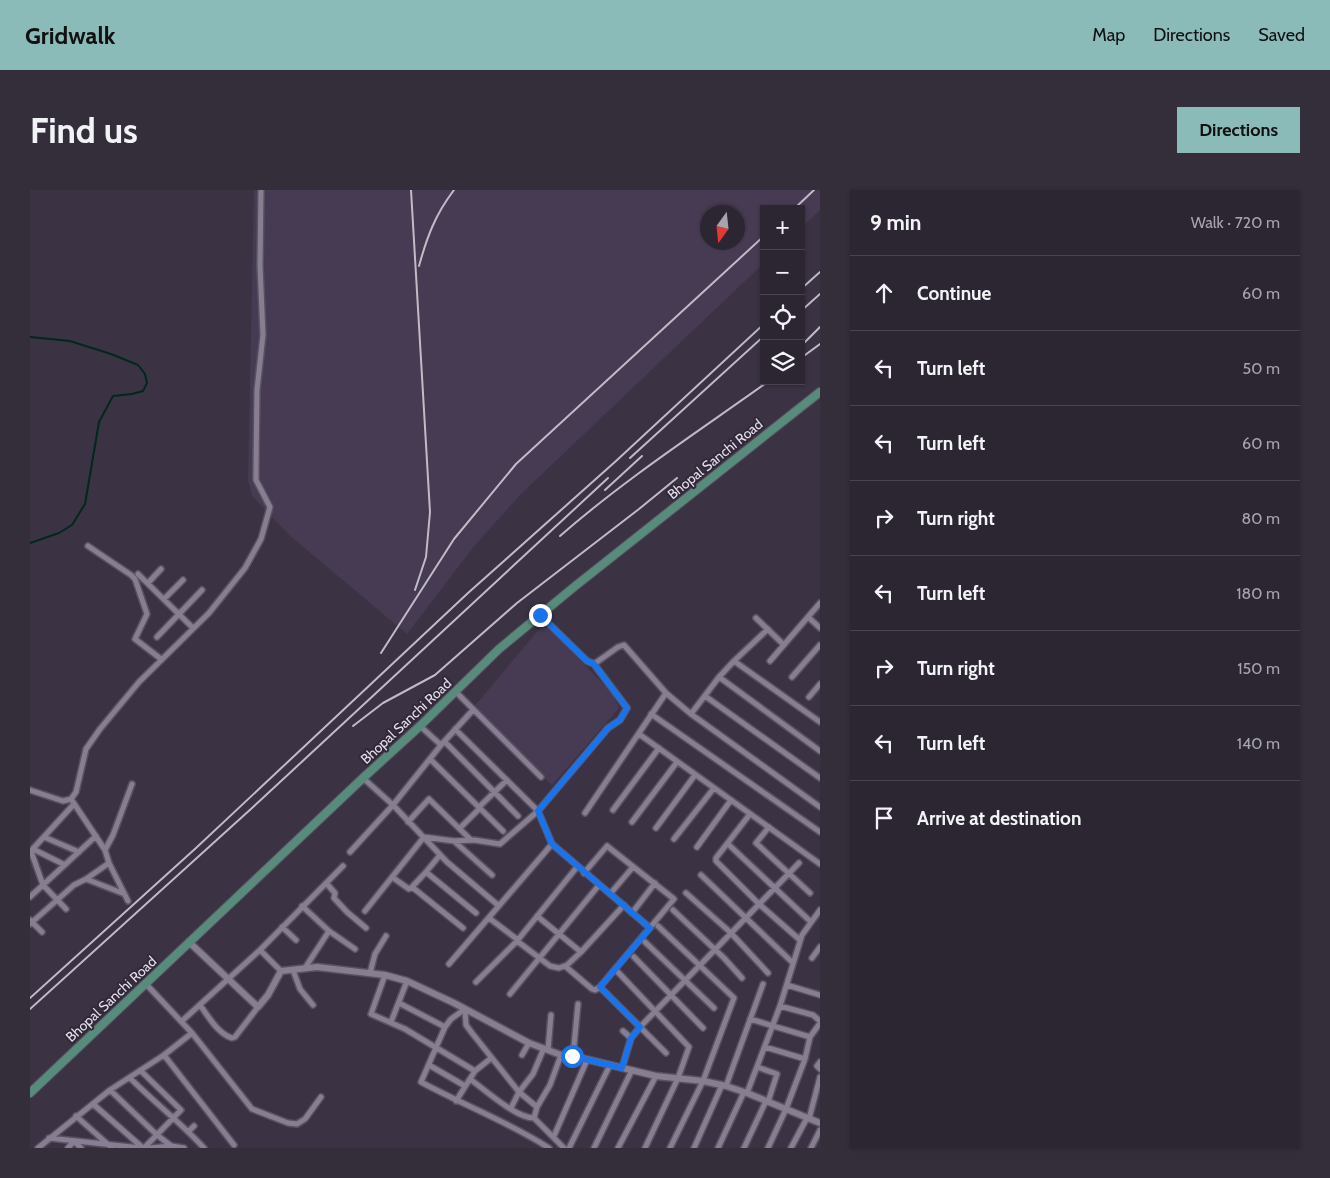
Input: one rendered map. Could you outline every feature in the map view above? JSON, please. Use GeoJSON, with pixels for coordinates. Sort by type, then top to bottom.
{"type":"FeatureCollection","features":[{"type":"Feature","properties":{"kind":"main road","name":"Bhopal Sanchi Road"},"geometry":{"type":"LineString","coordinates":[[30,1093],[120,1006],[146,984],[456,692],[499,649],[820,392]]}},
{"type":"Feature","properties":{"kind":"street"},"geometry":{"type":"LineString","coordinates":[[32,851],[72,802],[86,749],[100,728],[161,658],[176,646],[209,613],[244,568],[261,539],[270,507],[256,480],[257,390],[263,335],[260,266],[261,190]]}},
{"type":"Feature","properties":{"kind":"street"},"geometry":{"type":"LineString","coordinates":[[88,546],[128,571],[135,579],[147,614],[135,639],[161,658]]}},
{"type":"Feature","properties":{"kind":"street"},"geometry":{"type":"LineString","coordinates":[[148,583],[161,569]]}},
{"type":"Feature","properties":{"kind":"street"},"geometry":{"type":"LineString","coordinates":[[138,574],[193,628]]}},
{"type":"Feature","properties":{"kind":"street"},"geometry":{"type":"LineString","coordinates":[[164,599],[183,580]]}},
{"type":"Feature","properties":{"kind":"street"},"geometry":{"type":"LineString","coordinates":[[157,637],[202,590]]}},
{"type":"Feature","properties":{"kind":"street"},"geometry":{"type":"LineString","coordinates":[[770,661],[820,603]]}},
{"type":"Feature","properties":{"kind":"street"},"geometry":{"type":"LineString","coordinates":[[424,837],[500,844],[538,811],[608,728],[620,720],[627,708],[594,664],[587,661],[540,615]]}},
{"type":"Feature","properties":{"kind":"street"},"geometry":{"type":"LineString","coordinates":[[808,617],[820,628]]}},
{"type":"Feature","properties":{"kind":"street"},"geometry":{"type":"LineString","coordinates":[[756,618],[784,645]]}},
{"type":"Feature","properties":{"kind":"street"},"geometry":{"type":"LineString","coordinates":[[691,714],[719,677],[768,629]]}},
{"type":"Feature","properties":{"kind":"street"},"geometry":{"type":"LineString","coordinates":[[594,664],[618,647],[624,645],[666,693],[691,714],[820,807]]}},
{"type":"Feature","properties":{"kind":"street"},"geometry":{"type":"LineString","coordinates":[[792,677],[820,645]]}},
{"type":"Feature","properties":{"kind":"street"},"geometry":{"type":"LineString","coordinates":[[734,661],[820,722]]}},
{"type":"Feature","properties":{"kind":"street"},"geometry":{"type":"LineString","coordinates":[[719,677],[820,751]]}},
{"type":"Feature","properties":{"kind":"street"},"geometry":{"type":"LineString","coordinates":[[809,698],[820,684]]}},
{"type":"Feature","properties":{"kind":"street"},"geometry":{"type":"LineString","coordinates":[[456,692],[541,777]]}},
{"type":"Feature","properties":{"kind":"street"},"geometry":{"type":"LineString","coordinates":[[585,812],[666,693]]}},
{"type":"Feature","properties":{"kind":"street"},"geometry":{"type":"LineString","coordinates":[[705,696],[820,778]]}},
{"type":"Feature","properties":{"kind":"street"},"geometry":{"type":"LineString","coordinates":[[350,852],[393,806],[430,759],[473,710]]}},
{"type":"Feature","properties":{"kind":"street"},"geometry":{"type":"LineString","coordinates":[[651,714],[820,832]]}},
{"type":"Feature","properties":{"kind":"street"},"geometry":{"type":"LineString","coordinates":[[420,726],[443,744],[518,816]]}},
{"type":"Feature","properties":{"kind":"street"},"geometry":{"type":"LineString","coordinates":[[455,730],[538,811],[552,844],[650,928]]}},
{"type":"Feature","properties":{"kind":"street"},"geometry":{"type":"LineString","coordinates":[[639,734],[820,864]]}},
{"type":"Feature","properties":{"kind":"street"},"geometry":{"type":"LineString","coordinates":[[612,810],[659,748]]}},
{"type":"Feature","properties":{"kind":"street"},"geometry":{"type":"LineString","coordinates":[[430,759],[503,830]]}},
{"type":"Feature","properties":{"kind":"street"},"geometry":{"type":"LineString","coordinates":[[632,822],[677,762]]}},
{"type":"Feature","properties":{"kind":"street"},"geometry":{"type":"LineString","coordinates":[[656,828],[695,775]]}},
{"type":"Feature","properties":{"kind":"street"},"geometry":{"type":"LineString","coordinates":[[363,778],[440,855],[499,906]]}},
{"type":"Feature","properties":{"kind":"street"},"geometry":{"type":"LineString","coordinates":[[460,828],[506,780]]}},
{"type":"Feature","properties":{"kind":"street"},"geometry":{"type":"LineString","coordinates":[[106,850],[132,784]]}},
{"type":"Feature","properties":{"kind":"street"},"geometry":{"type":"LineString","coordinates":[[674,838],[714,788]]}},
{"type":"Feature","properties":{"kind":"street"},"geometry":{"type":"LineString","coordinates":[[30,790],[63,801],[72,802],[106,850],[109,863],[122,893],[128,901]]}},
{"type":"Feature","properties":{"kind":"street"},"geometry":{"type":"LineString","coordinates":[[408,822],[429,799],[471,840]]}},
{"type":"Feature","properties":{"kind":"street"},"geometry":{"type":"LineString","coordinates":[[697,847],[731,800]]}},
{"type":"Feature","properties":{"kind":"street"},"geometry":{"type":"LineString","coordinates":[[750,814],[716,858],[716,861],[759,904],[800,940]]}},
{"type":"Feature","properties":{"kind":"street"},"geometry":{"type":"LineString","coordinates":[[769,827],[756,843],[810,893]]}},
{"type":"Feature","properties":{"kind":"street"},"geometry":{"type":"LineString","coordinates":[[30,897],[96,836]]}},
{"type":"Feature","properties":{"kind":"street"},"geometry":{"type":"LineString","coordinates":[[44,837],[79,852]]}},
{"type":"Feature","properties":{"kind":"street"},"geometry":{"type":"LineString","coordinates":[[365,911],[424,837]]}},
{"type":"Feature","properties":{"kind":"street"},"geometry":{"type":"LineString","coordinates":[[454,841],[492,875]]}},
{"type":"Feature","properties":{"kind":"street"},"geometry":{"type":"LineString","coordinates":[[449,964],[552,844]]}},
{"type":"Feature","properties":{"kind":"street"},"geometry":{"type":"LineString","coordinates":[[728,844],[811,922]]}},
{"type":"Feature","properties":{"kind":"street"},"geometry":{"type":"LineString","coordinates":[[565,966],[592,989],[595,990],[600,987],[674,899],[607,846],[584,873]]}},
{"type":"Feature","properties":{"kind":"street"},"geometry":{"type":"LineString","coordinates":[[32,851],[65,865]]}},
{"type":"Feature","properties":{"kind":"street"},"geometry":{"type":"LineString","coordinates":[[32,851],[44,885],[66,909]]}},
{"type":"Feature","properties":{"kind":"street"},"geometry":{"type":"LineString","coordinates":[[392,877],[408,889],[412,887],[440,855]]}},
{"type":"Feature","properties":{"kind":"street"},"geometry":{"type":"LineString","coordinates":[[42,932],[31,922],[74,885],[109,863]]}},
{"type":"Feature","properties":{"kind":"street"},"geometry":{"type":"LineString","coordinates":[[622,1068],[631,1038],[640,1027],[684,979],[799,863]]}},
{"type":"Feature","properties":{"kind":"street"},"geometry":{"type":"LineString","coordinates":[[182,1021],[260,950],[343,866]]}},
{"type":"Feature","properties":{"kind":"street"},"geometry":{"type":"LineString","coordinates":[[610,894],[633,866]]}},
{"type":"Feature","properties":{"kind":"street"},"geometry":{"type":"LineString","coordinates":[[476,982],[517,940],[577,867]]}},
{"type":"Feature","properties":{"kind":"street"},"geometry":{"type":"LineString","coordinates":[[426,872],[476,913]]}},
{"type":"Feature","properties":{"kind":"street"},"geometry":{"type":"LineString","coordinates":[[701,875],[794,963]]}},
{"type":"Feature","properties":{"kind":"street"},"geometry":{"type":"LineString","coordinates":[[86,879],[122,893]]}},
{"type":"Feature","properties":{"kind":"street"},"geometry":{"type":"LineString","coordinates":[[326,883],[335,893],[334,898],[366,928]]}},
{"type":"Feature","properties":{"kind":"street"},"geometry":{"type":"LineString","coordinates":[[632,913],[655,883]]}},
{"type":"Feature","properties":{"kind":"street"},"geometry":{"type":"LineString","coordinates":[[510,994],[599,885]]}},
{"type":"Feature","properties":{"kind":"street"},"geometry":{"type":"LineString","coordinates":[[412,887],[463,928]]}},
{"type":"Feature","properties":{"kind":"street"},"geometry":{"type":"LineString","coordinates":[[686,893],[730,932],[768,973]]}},
{"type":"Feature","properties":{"kind":"street"},"geometry":{"type":"LineString","coordinates":[[489,918],[550,966],[559,968],[565,966],[582,952],[624,905]]}},
{"type":"Feature","properties":{"kind":"street"},"geometry":{"type":"LineString","coordinates":[[302,906],[330,931],[355,949]]}},
{"type":"Feature","properties":{"kind":"street"},"geometry":{"type":"LineString","coordinates":[[673,910],[715,949],[742,978]]}},
{"type":"Feature","properties":{"kind":"street"},"geometry":{"type":"LineString","coordinates":[[718,1148],[765,1047],[787,985],[800,940],[820,910]]}},
{"type":"Feature","properties":{"kind":"street"},"geometry":{"type":"LineString","coordinates":[[537,916],[582,952]]}},
{"type":"Feature","properties":{"kind":"street"},"geometry":{"type":"LineString","coordinates":[[658,926],[734,998],[703,1081],[670,1148]]}},
{"type":"Feature","properties":{"kind":"street"},"geometry":{"type":"LineString","coordinates":[[282,927],[296,940]]}},
{"type":"Feature","properties":{"kind":"street"},"geometry":{"type":"LineString","coordinates":[[305,968],[330,931]]}},
{"type":"Feature","properties":{"kind":"street"},"geometry":{"type":"LineString","coordinates":[[370,973],[375,954],[386,936]]}},
{"type":"Feature","properties":{"kind":"street"},"geometry":{"type":"LineString","coordinates":[[189,942],[258,1007]]}},
{"type":"Feature","properties":{"kind":"street"},"geometry":{"type":"LineString","coordinates":[[645,942],[714,1008]]}},
{"type":"Feature","properties":{"kind":"street"},"geometry":{"type":"LineString","coordinates":[[812,958],[820,947]]}},
{"type":"Feature","properties":{"kind":"street"},"geometry":{"type":"LineString","coordinates":[[260,950],[282,971],[317,967],[385,975],[407,982],[465,1009],[529,1043],[562,1055],[656,1076],[703,1081],[724,1086],[745,1092],[820,1123]]}},
{"type":"Feature","properties":{"kind":"street"},"geometry":{"type":"LineString","coordinates":[[634,957],[703,1028]]}},
{"type":"Feature","properties":{"kind":"street"},"geometry":{"type":"LineString","coordinates":[[615,969],[689,1047],[678,1078],[645,1148]]}},
{"type":"Feature","properties":{"kind":"street"},"geometry":{"type":"LineString","coordinates":[[292,970],[300,989],[313,1005]]}},
{"type":"Feature","properties":{"kind":"street"},"geometry":{"type":"LineString","coordinates":[[200,1005],[226,1036],[235,1037],[268,995],[282,971]]}},
{"type":"Feature","properties":{"kind":"street"},"geometry":{"type":"LineString","coordinates":[[385,975],[371,1014],[392,1022],[475,1071]]}},
{"type":"Feature","properties":{"kind":"street"},"geometry":{"type":"LineString","coordinates":[[392,1022],[407,982]]}},
{"type":"Feature","properties":{"kind":"street"},"geometry":{"type":"LineString","coordinates":[[146,984],[182,1021],[252,1109],[288,1123],[297,1124],[305,1119],[321,1098]]}},
{"type":"Feature","properties":{"kind":"street"},"geometry":{"type":"LineString","coordinates":[[694,1148],[724,1086],[763,984]]}},
{"type":"Feature","properties":{"kind":"street"},"geometry":{"type":"LineString","coordinates":[[787,985],[820,994]]}},
{"type":"Feature","properties":{"kind":"street"},"geometry":{"type":"LineString","coordinates":[[600,987],[666,1053]]}},
{"type":"Feature","properties":{"kind":"street"},"geometry":{"type":"LineString","coordinates":[[400,1003],[445,1027]]}},
{"type":"Feature","properties":{"kind":"street"},"geometry":{"type":"LineString","coordinates":[[572,1056],[578,1004]]}},
{"type":"Feature","properties":{"kind":"street"},"geometry":{"type":"LineString","coordinates":[[768,1148],[786,1109],[805,1059],[810,1037],[820,1022],[813,1015],[780,1006]]}},
{"type":"Feature","properties":{"kind":"street"},"geometry":{"type":"LineString","coordinates":[[465,1009],[451,1019],[445,1027],[421,1082],[456,1101],[529,1135],[549,1148]]}},
{"type":"Feature","properties":{"kind":"street"},"geometry":{"type":"LineString","coordinates":[[465,1009],[466,1025],[490,1058],[519,1092],[537,1108]]}},
{"type":"Feature","properties":{"kind":"street"},"geometry":{"type":"LineString","coordinates":[[510,1108],[519,1092],[534,1074],[546,1049],[552,1015]]}},
{"type":"Feature","properties":{"kind":"street"},"geometry":{"type":"LineString","coordinates":[[750,1019],[810,1037]]}},
{"type":"Feature","properties":{"kind":"street"},"geometry":{"type":"LineString","coordinates":[[623,1031],[631,1038]]}},
{"type":"Feature","properties":{"kind":"street"},"geometry":{"type":"LineString","coordinates":[[38,1148],[110,1090],[164,1056],[192,1033]]}},
{"type":"Feature","properties":{"kind":"street"},"geometry":{"type":"LineString","coordinates":[[522,1055],[529,1043]]}},
{"type":"Feature","properties":{"kind":"street"},"geometry":{"type":"LineString","coordinates":[[765,1047],[805,1059]]}},
{"type":"Feature","properties":{"kind":"street"},"geometry":{"type":"LineString","coordinates":[[534,1118],[562,1055]]}},
{"type":"Feature","properties":{"kind":"street"},"geometry":{"type":"LineString","coordinates":[[164,1056],[234,1145]]}},
{"type":"Feature","properties":{"kind":"street"},"geometry":{"type":"LineString","coordinates":[[456,1101],[475,1071],[490,1058]]}},
{"type":"Feature","properties":{"kind":"street"},"geometry":{"type":"LineString","coordinates":[[554,1136],[587,1060]]}},
{"type":"Feature","properties":{"kind":"street"},"geometry":{"type":"LineString","coordinates":[[820,1062],[817,1066],[820,1068]]}},
{"type":"Feature","properties":{"kind":"street"},"geometry":{"type":"LineString","coordinates":[[429,1065],[465,1086]]}},
{"type":"Feature","properties":{"kind":"street"},"geometry":{"type":"LineString","coordinates":[[569,1148],[610,1065]]}},
{"type":"Feature","properties":{"kind":"street"},"geometry":{"type":"LineString","coordinates":[[744,1148],[767,1101],[777,1074],[757,1067]]}},
{"type":"Feature","properties":{"kind":"street"},"geometry":{"type":"LineString","coordinates":[[594,1148],[632,1070]]}},
{"type":"Feature","properties":{"kind":"street"},"geometry":{"type":"LineString","coordinates":[[49,1138],[143,1148],[180,1112],[180,1108],[147,1079],[141,1071]]}},
{"type":"Feature","properties":{"kind":"street"},"geometry":{"type":"LineString","coordinates":[[618,1148],[656,1076]]}},
{"type":"Feature","properties":{"kind":"street"},"geometry":{"type":"LineString","coordinates":[[791,1148],[808,1118],[820,1077]]}},
{"type":"Feature","properties":{"kind":"street"},"geometry":{"type":"LineString","coordinates":[[130,1078],[151,1099],[189,1131],[204,1148]]}},
{"type":"Feature","properties":{"kind":"street"},"geometry":{"type":"LineString","coordinates":[[470,1079],[510,1108],[527,1118],[534,1118],[564,1148]]}},
{"type":"Feature","properties":{"kind":"street"},"geometry":{"type":"LineString","coordinates":[[110,1090],[157,1135],[173,1147]]}},
{"type":"Feature","properties":{"kind":"street"},"geometry":{"type":"LineString","coordinates":[[93,1104],[143,1148]]}},
{"type":"Feature","properties":{"kind":"street"},"geometry":{"type":"LineString","coordinates":[[76,1116],[111,1146]]}},
{"type":"Feature","properties":{"kind":"street"},"geometry":{"type":"LineString","coordinates":[[189,1131],[194,1126]]}},
{"type":"Feature","properties":{"kind":"street"},"geometry":{"type":"LineString","coordinates":[[812,1148],[820,1130]]}},
{"type":"Feature","properties":{"kind":"street"},"geometry":{"type":"LineString","coordinates":[[68,1148],[74,1141]]}},
{"type":"Feature","properties":{"kind":"street"},"geometry":{"type":"LineString","coordinates":[[74,1141],[81,1148]]}},
{"type":"Feature","properties":{"kind":"street"},"geometry":{"type":"LineString","coordinates":[[150,1148],[184,1148]]}},
{"type":"Feature","properties":{"kind":"shaded area"},"geometry":{"type":"Polygon","coordinates":[[[254,190],[820,190],[820,210],[805,224],[805,205],[760,205],[760,267],[522,493],[475,545],[407,634],[289,535],[252,496],[248,480],[254,190]]]}},
{"type":"Feature","properties":{"kind":"shaded area"},"geometry":{"type":"Polygon","coordinates":[[[544,623],[612,693],[619,708],[552,785],[474,707],[544,623]]]}},
{"type":"Feature","properties":{"kind":"waterway"},"geometry":{"type":"LineString","coordinates":[[30,337],[70,341],[111,354],[138,365],[145,374],[147,383],[143,391],[113,396],[99,422],[85,504],[72,525],[59,533],[30,543]]}},
{"type":"Feature","properties":{"kind":"railway"},"geometry":{"type":"LineString","coordinates":[[411,190],[430,512],[426,557],[415,590]]}},
{"type":"Feature","properties":{"kind":"railway"},"geometry":{"type":"LineString","coordinates":[[419,266],[432,226],[454,190]]}},
{"type":"Feature","properties":{"kind":"railway"},"geometry":{"type":"LineString","coordinates":[[798,205],[814,190]]}},
{"type":"Feature","properties":{"kind":"railway"},"geometry":{"type":"LineString","coordinates":[[381,653],[454,539],[516,464],[760,240]]}},
{"type":"Feature","properties":{"kind":"railway"},"geometry":{"type":"LineString","coordinates":[[805,285],[820,272]]}},
{"type":"Feature","properties":{"kind":"railway"},"geometry":{"type":"LineString","coordinates":[[805,307],[820,294]]}},
{"type":"Feature","properties":{"kind":"railway"},"geometry":{"type":"LineString","coordinates":[[805,342],[820,327]]}},
{"type":"Feature","properties":{"kind":"railway"},"geometry":{"type":"LineString","coordinates":[[30,998],[196,848],[468,593],[616,461],[760,328]]}},
{"type":"Feature","properties":{"kind":"railway"},"geometry":{"type":"LineString","coordinates":[[630,458],[760,340]]}},
{"type":"Feature","properties":{"kind":"railway"},"geometry":{"type":"LineString","coordinates":[[805,355],[820,344]]}},
{"type":"Feature","properties":{"kind":"railway"},"geometry":{"type":"LineString","coordinates":[[560,536],[636,475],[763,385]]}},
{"type":"Feature","properties":{"kind":"railway"},"geometry":{"type":"LineString","coordinates":[[605,490],[642,456]]}},
{"type":"Feature","properties":{"kind":"railway"},"geometry":{"type":"LineString","coordinates":[[30,1009],[252,808],[608,478]]}},
{"type":"Feature","properties":{"kind":"railway"},"geometry":{"type":"LineString","coordinates":[[353,726],[383,703],[435,675],[517,603],[677,478]]}},
{"type":"Feature","properties":{"kind":"route"},"geometry":{"type":"LineString","coordinates":[[540,615],[587,661],[594,664],[627,708],[620,720],[608,728],[538,811],[552,844],[650,928],[600,987],[640,1027],[631,1038],[622,1068],[572,1056]]}}]}
